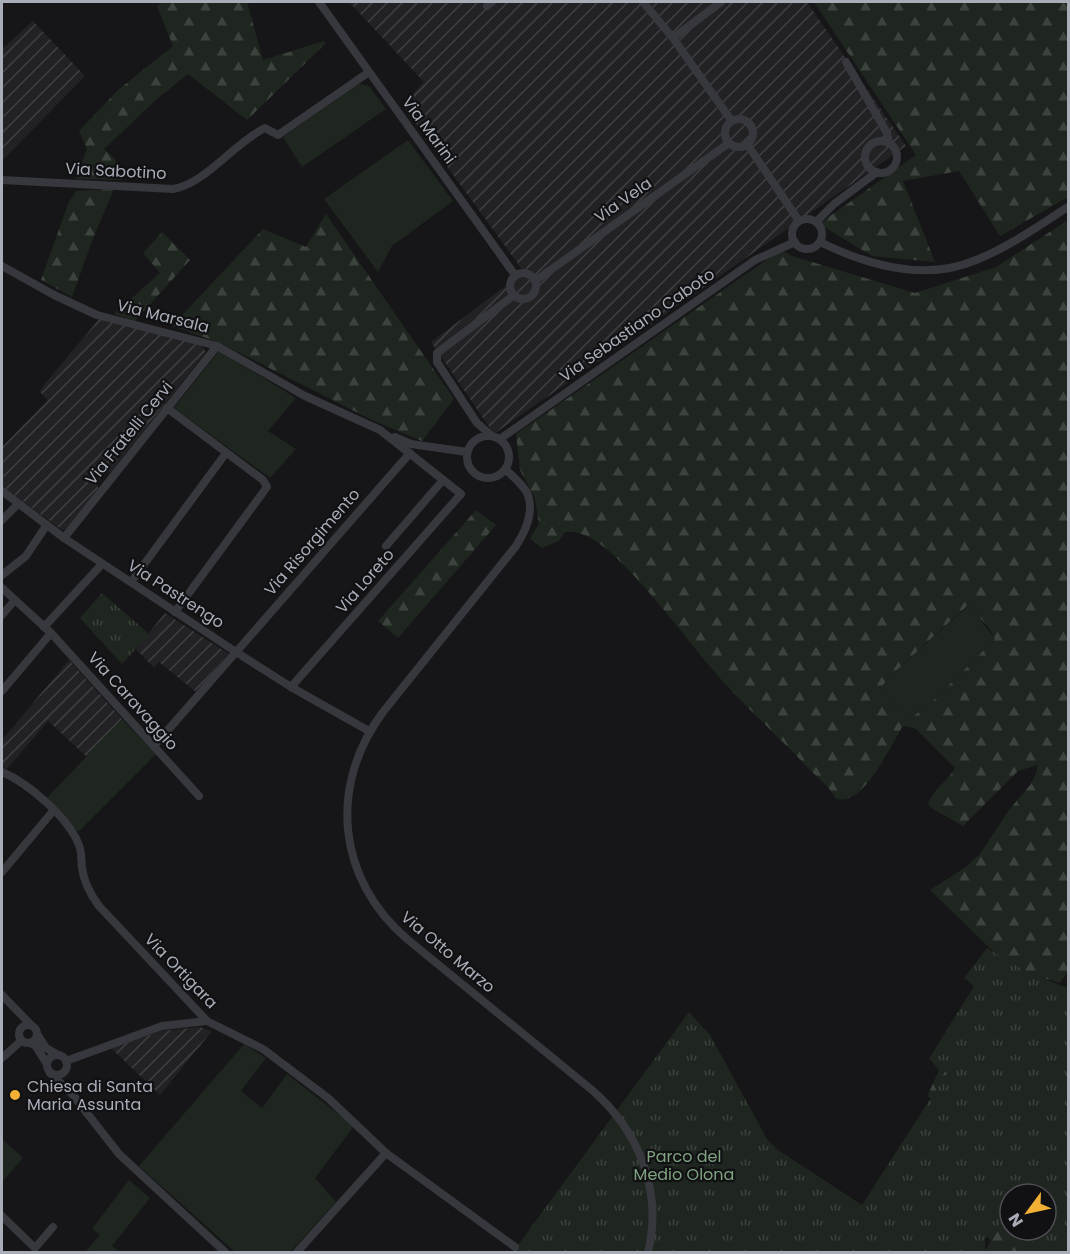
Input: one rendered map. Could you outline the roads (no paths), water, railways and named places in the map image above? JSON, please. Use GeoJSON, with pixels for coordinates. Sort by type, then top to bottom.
{"type":"FeatureCollection","features":[{"type":"Feature","properties":{"kind":"street","name":"Via Marini"},"geometry":{"type":"LineString","coordinates":[[319,2],[515,275]]}},
{"type":"Feature","properties":{"kind":"street"},"geometry":{"type":"LineString","coordinates":[[644,2],[731,120]]}},
{"type":"Feature","properties":{"kind":"street"},"geometry":{"type":"LineString","coordinates":[[672,38],[721,2]]}},
{"type":"Feature","properties":{"kind":"street"},"geometry":{"type":"LineString","coordinates":[[846,62],[887,132],[888,143]]}},
{"type":"Feature","properties":{"kind":"street","name":"Via Sabotino"},"geometry":{"type":"LineString","coordinates":[[2,180],[173,189],[182,187],[196,180],[252,134],[265,128],[278,135],[369,72]]}},
{"type":"Feature","properties":{"kind":"street"},"geometry":{"type":"LineString","coordinates":[[741,118],[749,123],[753,136],[747,144],[736,147],[729,143],[724,131],[731,120],[741,118]]}},
{"type":"Feature","properties":{"kind":"street"},"geometry":{"type":"LineString","coordinates":[[878,142],[888,143],[896,151],[897,161],[891,169],[882,173],[877,172],[866,162],[867,151],[878,142]]}},
{"type":"Feature","properties":{"kind":"street","name":"Via Vela"},"geometry":{"type":"LineString","coordinates":[[496,438],[477,423],[437,362],[436,353],[513,296],[522,300],[530,297],[536,290],[535,281],[729,143]]}},
{"type":"Feature","properties":{"kind":"street"},"geometry":{"type":"LineString","coordinates":[[747,144],[799,221]]}},
{"type":"Feature","properties":{"kind":"street"},"geometry":{"type":"LineString","coordinates":[[816,222],[834,204],[877,172]]}},
{"type":"Feature","properties":{"kind":"street"},"geometry":{"type":"LineString","coordinates":[[795,242],[792,233],[799,221],[808,219],[816,222],[822,233],[820,242],[846,255],[920,270],[948,268],[975,261],[997,251],[1068,207]]}},
{"type":"Feature","properties":{"kind":"street","name":"Via Sebastiano Caboto"},"geometry":{"type":"LineString","coordinates":[[496,438],[755,260],[795,242],[807,249],[820,242]]}},
{"type":"Feature","properties":{"kind":"street","name":"Via Marsala"},"geometry":{"type":"LineString","coordinates":[[2,266],[54,296],[97,315],[217,346],[305,396],[411,444],[467,452]]}},
{"type":"Feature","properties":{"kind":"street"},"geometry":{"type":"LineString","coordinates":[[513,296],[509,285],[515,275],[529,274],[535,281]]}},
{"type":"Feature","properties":{"kind":"street","name":"Via Fratelli Cervi"},"geometry":{"type":"LineString","coordinates":[[64,538],[217,346]]}},
{"type":"Feature","properties":{"kind":"street"},"geometry":{"type":"LineString","coordinates":[[167,408],[266,484],[266,491],[176,612]]}},
{"type":"Feature","properties":{"kind":"street","name":"Via Marsala"},"geometry":{"type":"LineString","coordinates":[[380,430],[461,494]]}},
{"type":"Feature","properties":{"kind":"street"},"geometry":{"type":"LineString","coordinates":[[479,437],[496,438],[505,444],[509,456],[505,469],[494,477],[480,476],[469,466],[467,452],[479,437]]}},
{"type":"Feature","properties":{"kind":"street"},"geometry":{"type":"LineString","coordinates":[[131,582],[226,453]]}},
{"type":"Feature","properties":{"kind":"street","name":"Via Risorgimento"},"geometry":{"type":"LineString","coordinates":[[154,746],[410,453]]}},
{"type":"Feature","properties":{"kind":"street","name":"Via Otto Marzo"},"geometry":{"type":"LineString","coordinates":[[505,469],[528,495],[529,514],[521,539],[369,731],[353,768],[348,792],[347,818],[352,855],[367,891],[380,912],[397,931],[592,1090],[617,1115],[636,1145],[648,1178],[653,1212],[648,1252]]}},
{"type":"Feature","properties":{"kind":"street"},"geometry":{"type":"LineString","coordinates":[[386,546],[443,480]]}},
{"type":"Feature","properties":{"kind":"street","name":"Via Pastrengo"},"geometry":{"type":"LineString","coordinates":[[2,491],[46,526],[236,652],[291,687],[369,731]]}},
{"type":"Feature","properties":{"kind":"street","name":"Via Loreto"},"geometry":{"type":"LineString","coordinates":[[291,687],[461,494]]}},
{"type":"Feature","properties":{"kind":"street"},"geometry":{"type":"LineString","coordinates":[[2,520],[18,504]]}},
{"type":"Feature","properties":{"kind":"street"},"geometry":{"type":"LineString","coordinates":[[2,575],[26,556],[46,526]]}},
{"type":"Feature","properties":{"kind":"street"},"geometry":{"type":"LineString","coordinates":[[2,691],[102,564]]}},
{"type":"Feature","properties":{"kind":"street","name":"Via Caravaggio"},"geometry":{"type":"LineString","coordinates":[[2,588],[48,630],[199,796]]}},
{"type":"Feature","properties":{"kind":"street"},"geometry":{"type":"LineString","coordinates":[[2,615],[15,600]]}},
{"type":"Feature","properties":{"kind":"street","name":"Via Ortigara"},"geometry":{"type":"LineString","coordinates":[[2,772],[34,792],[65,823],[78,844],[85,882],[94,900],[207,1021],[263,1049],[328,1098],[386,1153],[515,1247]]}},
{"type":"Feature","properties":{"kind":"street"},"geometry":{"type":"LineString","coordinates":[[2,872],[53,811]]}},
{"type":"Feature","properties":{"kind":"street"},"geometry":{"type":"LineString","coordinates":[[2,995],[34,1030],[46,1048],[58,1055],[66,1066],[67,1081],[72,1094]]}},
{"type":"Feature","properties":{"kind":"street"},"geometry":{"type":"LineString","coordinates":[[16,1012],[19,1031],[26,1042],[35,1045],[49,1068],[119,1154],[225,1252]]}},
{"type":"Feature","properties":{"kind":"street"},"geometry":{"type":"LineString","coordinates":[[49,1068],[57,1075],[66,1066],[162,1026],[207,1021]]}},
{"type":"Feature","properties":{"kind":"street"},"geometry":{"type":"LineString","coordinates":[[19,1031],[23,1026],[34,1030]]}},
{"type":"Feature","properties":{"kind":"street"},"geometry":{"type":"LineString","coordinates":[[2,1058],[26,1042],[35,1040],[34,1030]]}},
{"type":"Feature","properties":{"kind":"street"},"geometry":{"type":"LineString","coordinates":[[49,1068],[51,1056],[58,1055]]}},
{"type":"Feature","properties":{"kind":"street"},"geometry":{"type":"LineString","coordinates":[[297,1252],[386,1153]]}},
{"type":"Feature","properties":{"kind":"street"},"geometry":{"type":"LineString","coordinates":[[2,1216],[35,1248],[53,1227]]}},
{"type":"Feature","properties":{"kind":"place","name":"Chiesa di Santa Maria Assunta"},"geometry":{"type":"Point","coordinates":[15,1095]}},
{"type":"Feature","properties":{"kind":"park label","name":"Parco del Medio Olona"},"geometry":{"type":"Point","coordinates":[684,1165]}}]}
